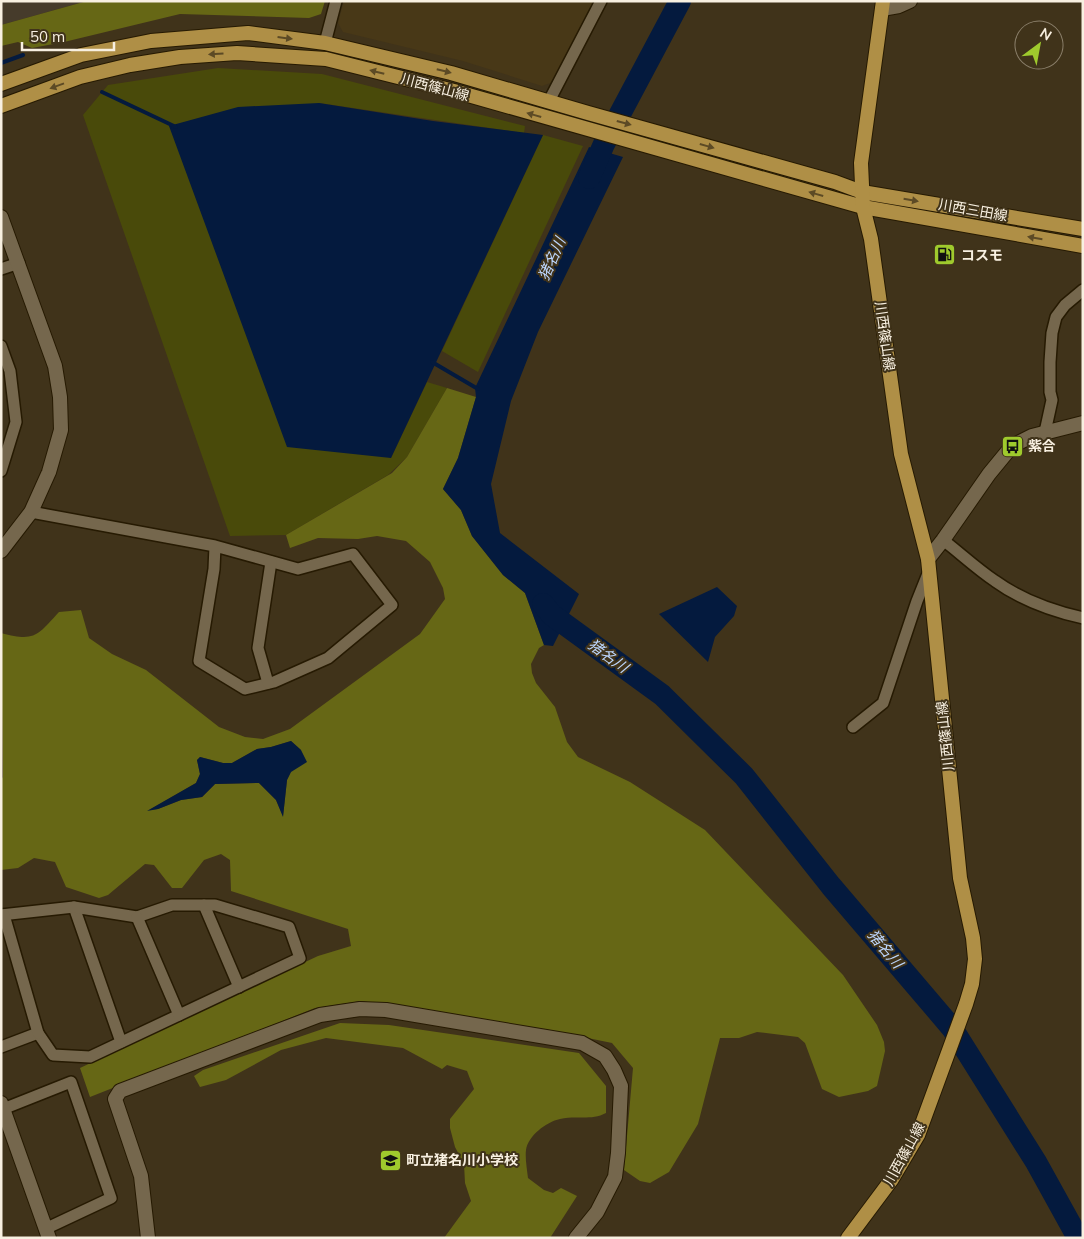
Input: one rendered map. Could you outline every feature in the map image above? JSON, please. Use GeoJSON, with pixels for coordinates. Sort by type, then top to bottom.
{"type":"FeatureCollection","features":[{"type":"Feature","properties":{"kind":"main road","name":"川西篠山線"},"geometry":{"type":"LineString","coordinates":[[848,1238],[892,1179],[918,1135],[966,1004],[972,984],[975,959],[973,938],[960,878],[929,564],[901,454],[871,239],[863,207],[861,163],[882,5]]}},
{"type":"Feature","properties":{"kind":"main road","name":"川西篠山線"},"geometry":{"type":"LineString","coordinates":[[1,84],[81,55],[152,40],[248,33],[325,43],[451,72],[588,113],[835,182],[862,192]]}},
{"type":"Feature","properties":{"kind":"main road","name":"川西篠山線"},"geometry":{"type":"LineString","coordinates":[[1,106],[80,77],[130,65],[180,57],[236,53],[326,59],[454,92],[863,207]]}},
{"type":"Feature","properties":{"kind":"main road","name":"川西三田線"},"geometry":{"type":"LineString","coordinates":[[862,192],[1083,229]]}},
{"type":"Feature","properties":{"kind":"main road","name":"川西三田線"},"geometry":{"type":"LineString","coordinates":[[863,207],[1083,246]]}},
{"type":"Feature","properties":{"kind":"street"},"geometry":{"type":"LineString","coordinates":[[325,43],[336,1]]}},
{"type":"Feature","properties":{"kind":"street"},"geometry":{"type":"LineString","coordinates":[[549,101],[600,1]]}},
{"type":"Feature","properties":{"kind":"street"},"geometry":{"type":"LineString","coordinates":[[882,5],[899,6],[910,1]]}},
{"type":"Feature","properties":{"kind":"street"},"geometry":{"type":"LineString","coordinates":[[1,217],[19,262],[55,366],[61,422],[61,430],[49,472],[31,512],[1,551]]}},
{"type":"Feature","properties":{"kind":"street"},"geometry":{"type":"LineString","coordinates":[[1,270],[19,262]]}},
{"type":"Feature","properties":{"kind":"street"},"geometry":{"type":"LineString","coordinates":[[1045,432],[1052,400],[1050,392],[1050,362],[1052,333],[1056,317],[1065,305],[1083,290]]}},
{"type":"Feature","properties":{"kind":"street"},"geometry":{"type":"LineString","coordinates":[[1,346],[10,371],[16,422],[1,471]]}},
{"type":"Feature","properties":{"kind":"street"},"geometry":{"type":"LineString","coordinates":[[853,727],[883,703],[929,564],[943,540],[989,474],[1012,446],[1032,436],[1083,423]]}},
{"type":"Feature","properties":{"kind":"street"},"geometry":{"type":"LineString","coordinates":[[31,512],[216,546],[298,570],[353,554],[392,605],[328,658],[268,683],[245,689],[199,661],[216,546]]}},
{"type":"Feature","properties":{"kind":"street"},"geometry":{"type":"LineString","coordinates":[[943,540],[994,581],[1020,596],[1067,615],[1083,618]]}},
{"type":"Feature","properties":{"kind":"street"},"geometry":{"type":"LineString","coordinates":[[268,683],[258,648],[271,562]]}},
{"type":"Feature","properties":{"kind":"street"},"geometry":{"type":"LineString","coordinates":[[172,905],[204,905],[215,905],[289,927],[300,958],[90,1057],[53,1055],[38,1033],[3,915],[74,907],[137,917],[172,905]]}},
{"type":"Feature","properties":{"kind":"street"},"geometry":{"type":"LineString","coordinates":[[204,905],[239,987]]}},
{"type":"Feature","properties":{"kind":"street"},"geometry":{"type":"LineString","coordinates":[[74,907],[121,1042]]}},
{"type":"Feature","properties":{"kind":"street"},"geometry":{"type":"LineString","coordinates":[[137,917],[179,1015]]}},
{"type":"Feature","properties":{"kind":"street"},"geometry":{"type":"LineString","coordinates":[[148,1238],[141,1176],[116,1099],[120,1091],[320,1015],[360,1009],[386,1010],[582,1043],[605,1056],[621,1086],[615,1177],[597,1212],[576,1238]]}},
{"type":"Feature","properties":{"kind":"street"},"geometry":{"type":"LineString","coordinates":[[1,1047],[38,1033]]}},
{"type":"Feature","properties":{"kind":"street"},"geometry":{"type":"LineString","coordinates":[[71,1082],[111,1198],[47,1233],[2,1106],[71,1082]]}},
{"type":"Feature","properties":{"kind":"shaded area"},"geometry":{"type":"Polygon","coordinates":[[[1,1],[87,1],[1,25],[1,1]]]}},
{"type":"Feature","properties":{"kind":"shaded area"},"geometry":{"type":"Polygon","coordinates":[[[87,1],[325,1],[321,14],[309,18],[180,14],[32,48],[18,42],[1,46],[1,25],[87,1]]]}},
{"type":"Feature","properties":{"kind":"shaded area"},"geometry":{"type":"Polygon","coordinates":[[[344,1],[595,1],[553,82],[542,86],[463,61],[343,32],[338,23],[344,1]]]}},
{"type":"Feature","properties":{"kind":"shaded area"},"geometry":{"type":"Polygon","coordinates":[[[218,68],[322,74],[525,126],[524,133],[319,103],[391,458],[427,382],[447,388],[407,457],[388,475],[286,535],[230,536],[83,115],[108,85],[218,68]]]}},
{"type":"Feature","properties":{"kind":"shaded area"},"geometry":{"type":"Polygon","coordinates":[[[543,135],[583,146],[478,372],[442,351],[543,135]]]}},
{"type":"Feature","properties":{"kind":"shaded area"},"geometry":{"type":"Polygon","coordinates":[[[447,388],[476,397],[458,458],[443,489],[461,510],[472,536],[503,575],[525,593],[544,645],[539,648],[531,664],[532,673],[536,683],[555,707],[567,742],[578,757],[630,782],[705,830],[843,975],[877,1025],[884,1042],[885,1051],[877,1086],[868,1091],[839,1097],[822,1089],[805,1043],[798,1037],[757,1032],[739,1038],[720,1038],[698,1124],[669,1172],[650,1183],[640,1181],[624,1170],[633,1068],[612,1043],[549,1030],[361,1001],[315,1008],[90,1097],[80,1068],[318,956],[351,946],[348,929],[231,891],[230,860],[221,854],[204,860],[182,888],[172,888],[154,865],[145,864],[108,895],[99,898],[66,887],[55,862],[34,858],[18,868],[1,870],[1,780],[3,777],[1,633],[28,637],[40,632],[59,612],[81,610],[89,638],[112,654],[146,670],[219,727],[245,737],[263,739],[290,729],[420,634],[445,599],[443,588],[430,562],[406,541],[377,536],[358,539],[318,538],[290,548],[286,535],[392,473],[407,457],[447,388]],[[291,741],[257,749],[232,763],[223,763],[200,757],[197,760],[200,774],[196,783],[149,810],[158,809],[181,800],[202,797],[215,784],[259,783],[276,800],[283,816],[287,780],[301,750],[291,741]]]}},
{"type":"Feature","properties":{"kind":"shaded area"},"geometry":{"type":"Polygon","coordinates":[[[340,1023],[389,1025],[579,1053],[606,1086],[606,1113],[595,1117],[566,1118],[549,1123],[538,1130],[527,1145],[526,1150],[528,1178],[544,1190],[553,1193],[561,1188],[577,1196],[550,1238],[444,1238],[471,1201],[465,1183],[464,1164],[455,1147],[450,1128],[450,1119],[474,1089],[467,1071],[447,1065],[442,1069],[403,1048],[326,1038],[281,1050],[226,1080],[200,1087],[194,1076],[203,1070],[340,1023]]]}},
{"type":"Feature","properties":{"kind":"water"},"geometry":{"type":"Polygon","coordinates":[[[319,103],[433,121],[543,135],[391,458],[287,447],[169,126],[238,107],[319,103]]]}},
{"type":"Feature","properties":{"kind":"water"},"geometry":{"type":"Polygon","coordinates":[[[589,147],[623,157],[538,332],[511,401],[491,484],[500,533],[579,594],[553,646],[544,645],[525,593],[503,575],[472,536],[461,510],[443,489],[458,458],[476,397],[475,388],[589,147]]]}},
{"type":"Feature","properties":{"kind":"water"},"geometry":{"type":"Polygon","coordinates":[[[717,587],[737,606],[734,616],[715,637],[708,662],[659,614],[717,587]]]}},
{"type":"Feature","properties":{"kind":"water"},"geometry":{"type":"Polygon","coordinates":[[[291,741],[301,750],[307,762],[291,772],[287,780],[283,817],[276,800],[259,783],[215,784],[202,797],[181,800],[147,811],[196,783],[200,774],[197,760],[200,757],[223,763],[232,763],[257,749],[291,741]]]}},
{"type":"Feature","properties":{"kind":"waterway","name":"猪名川"},"geometry":{"type":"LineString","coordinates":[[589,178],[604,144],[680,1]]}},
{"type":"Feature","properties":{"kind":"waterway"},"geometry":{"type":"LineString","coordinates":[[1,63],[23,55]]}},
{"type":"Feature","properties":{"kind":"waterway"},"geometry":{"type":"LineString","coordinates":[[102,92],[176,127]]}},
{"type":"Feature","properties":{"kind":"waterway"},"geometry":{"type":"LineString","coordinates":[[432,362],[478,389]]}},
{"type":"Feature","properties":{"kind":"waterway","name":"猪名川"},"geometry":{"type":"LineString","coordinates":[[543,604],[552,615],[662,695],[744,776],[831,886],[952,1028],[1036,1162],[1078,1238]]}},
{"type":"Feature","properties":{"kind":"place","name":"コスモ"},"geometry":{"type":"Point","coordinates":[945,255]}},
{"type":"Feature","properties":{"kind":"place","name":"紫合"},"geometry":{"type":"Point","coordinates":[1012,446]}},
{"type":"Feature","properties":{"kind":"place","name":"町立猪名川小学校"},"geometry":{"type":"Point","coordinates":[390,1160]}}]}
